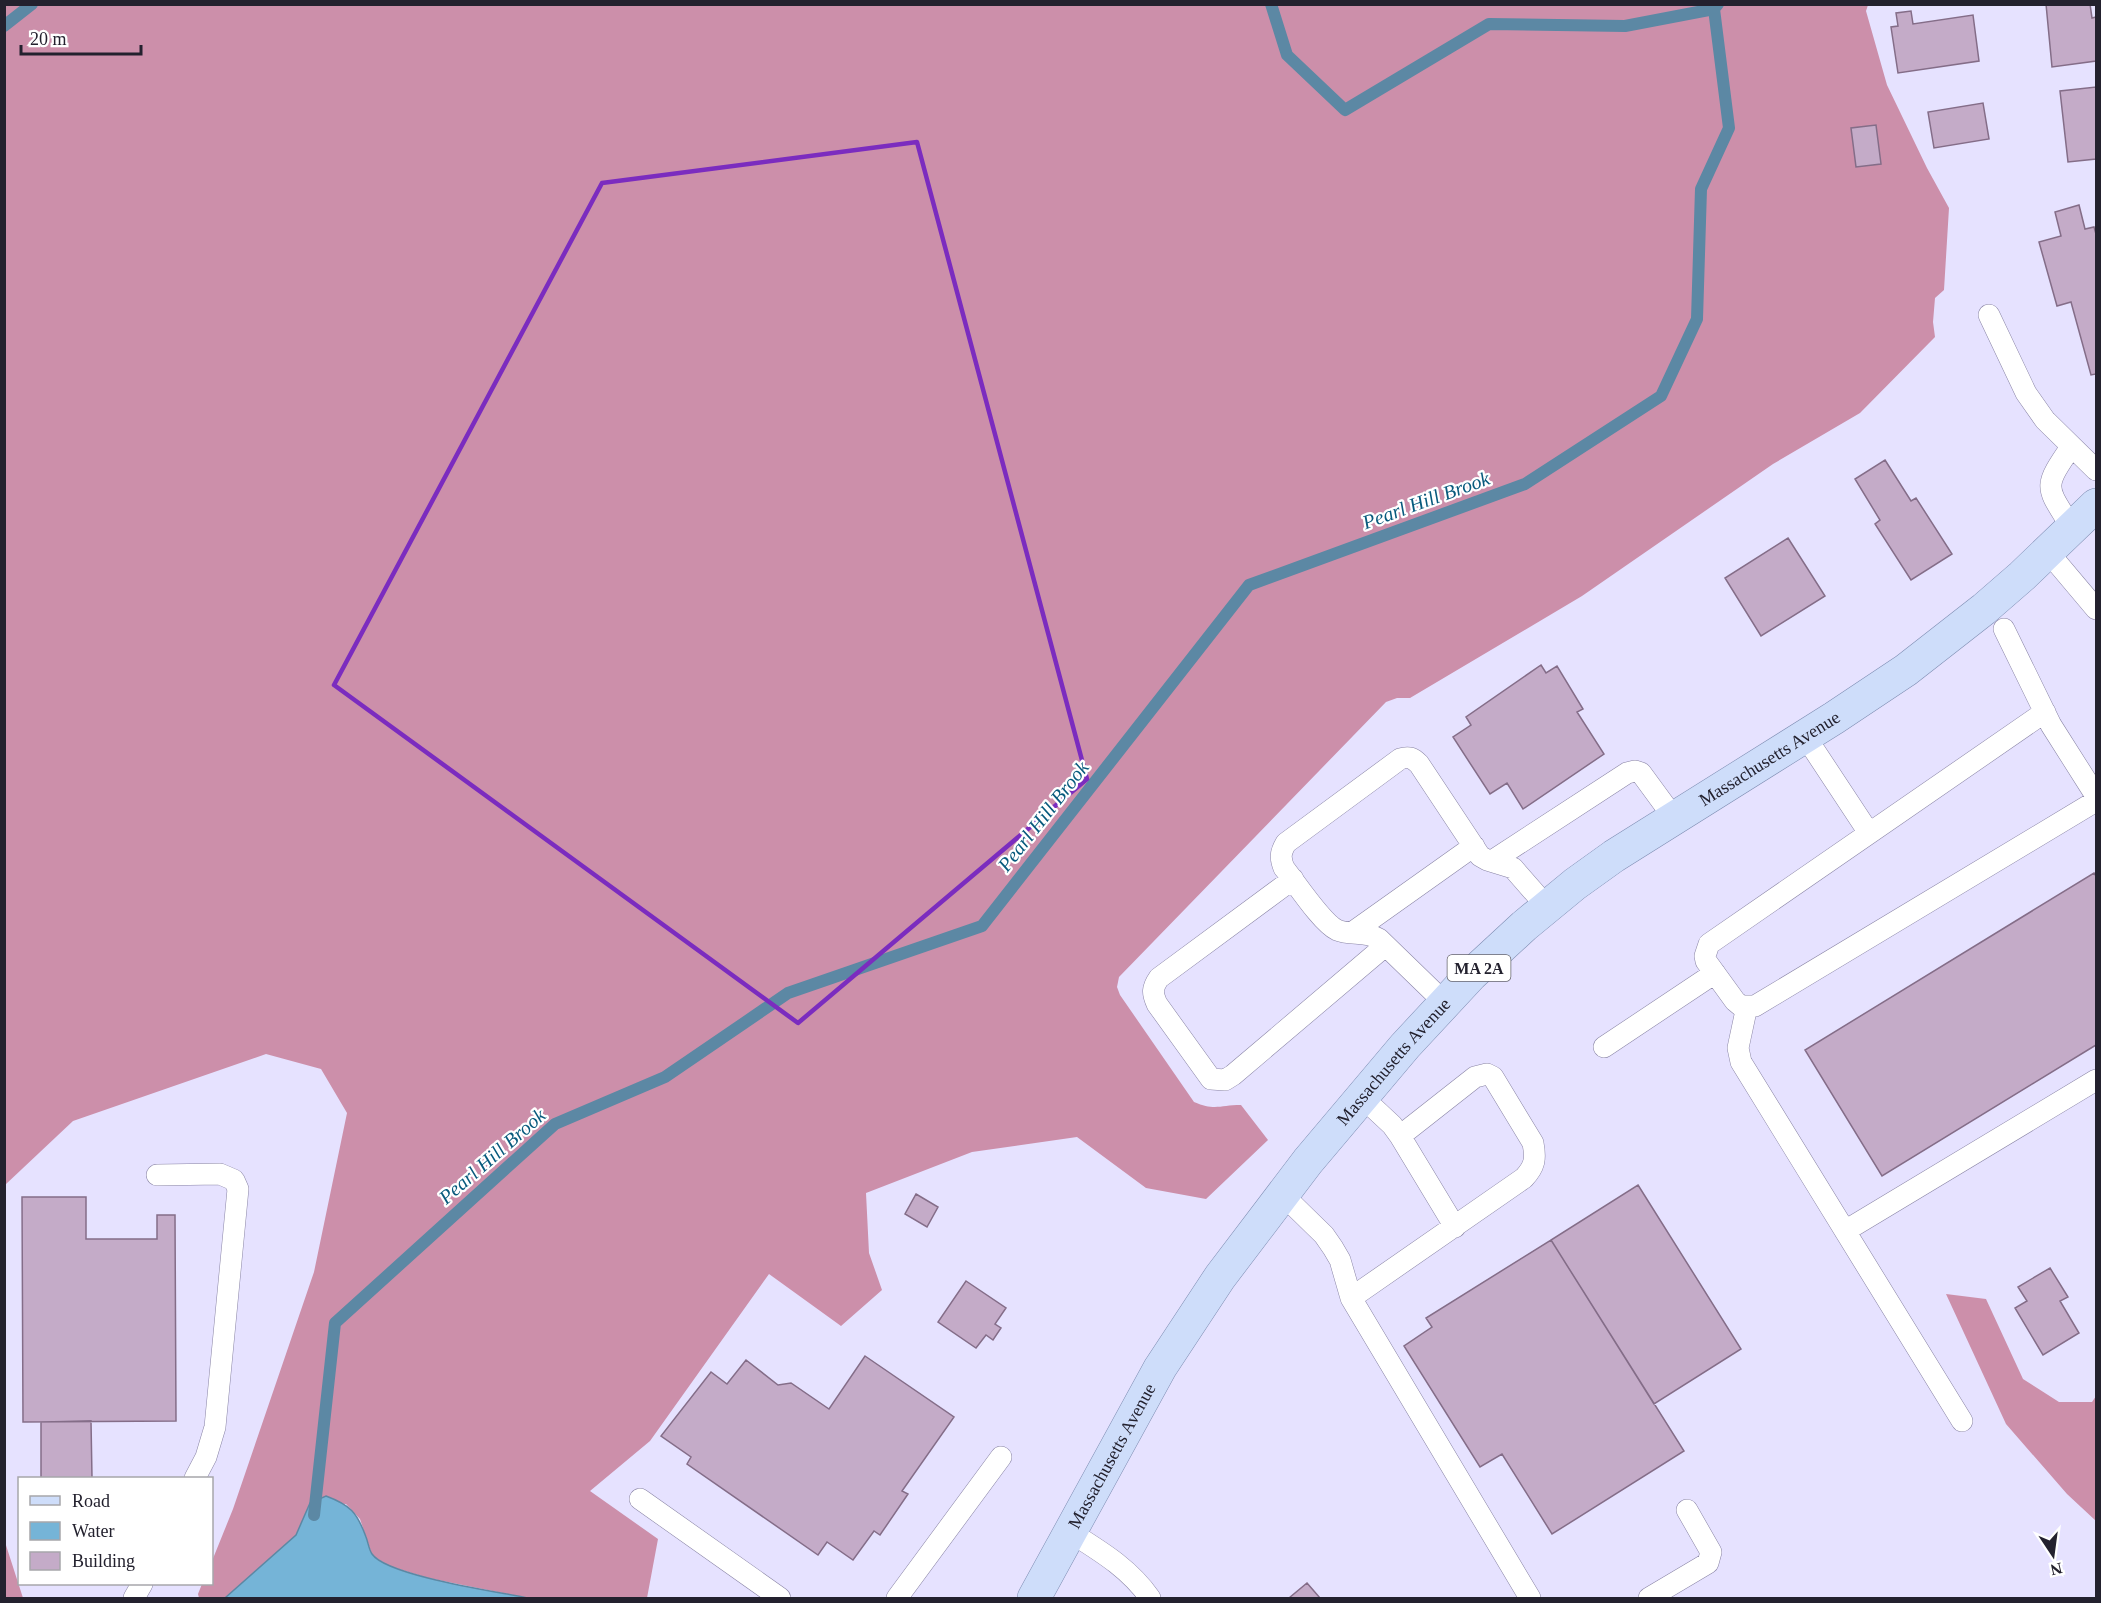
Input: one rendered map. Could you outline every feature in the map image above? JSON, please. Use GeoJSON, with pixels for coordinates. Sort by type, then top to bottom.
{"type":"FeatureCollection","features":[{"type":"Feature","properties":{"kind":"main road","name":"Massachusetts Avenue"},"geometry":{"type":"LineString","coordinates":[[1034,1599],[1160,1368],[1220,1276],[1308,1161],[1405,1046],[1445,1003],[1486,961],[1575,884],[1614,856],[1906,670],[1984,609],[2097,505]]}},
{"type":"Feature","properties":{"kind":"lane"},"geometry":{"type":"LineString","coordinates":[[1989,315],[2026,393],[2045,420],[2097,470]]}},
{"type":"Feature","properties":{"kind":"lane"},"geometry":{"type":"LineString","coordinates":[[2071,447],[2054,471],[2050,487],[2052,495],[2072,528]]}},
{"type":"Feature","properties":{"kind":"lane"},"geometry":{"type":"LineString","coordinates":[[2048,552],[2097,609]]}},
{"type":"Feature","properties":{"kind":"lane"},"geometry":{"type":"LineString","coordinates":[[2004,629],[2045,712],[2097,796]]}},
{"type":"Feature","properties":{"kind":"lane"},"geometry":{"type":"LineString","coordinates":[[2045,712],[1709,944],[1705,956],[1714,973],[1741,1006],[1760,1003],[2097,801]]}},
{"type":"Feature","properties":{"kind":"lane"},"geometry":{"type":"LineString","coordinates":[[1805,736],[1869,833]]}},
{"type":"Feature","properties":{"kind":"lane"},"geometry":{"type":"LineString","coordinates":[[1445,1003],[1372,935],[1345,932],[1330,925],[1284,868],[1281,852],[1286,843],[1400,759],[1408,757],[1414,759],[1419,765],[1480,856],[1513,868],[1547,908]]}},
{"type":"Feature","properties":{"kind":"lane"},"geometry":{"type":"LineString","coordinates":[[1492,861],[1627,773],[1635,771],[1641,773],[1674,818]]}},
{"type":"Feature","properties":{"kind":"lane"},"geometry":{"type":"LineString","coordinates":[[1353,932],[1474,846]]}},
{"type":"Feature","properties":{"kind":"lane"},"geometry":{"type":"LineString","coordinates":[[1293,879],[1159,978],[1154,987],[1153,994],[1157,1004],[1211,1079],[1226,1080],[1233,1075],[1385,946]]}},
{"type":"Feature","properties":{"kind":"lane"},"geometry":{"type":"LineString","coordinates":[[1604,1047],[1714,973]]}},
{"type":"Feature","properties":{"kind":"lane"},"geometry":{"type":"LineString","coordinates":[[1747,1006],[1738,1048],[1741,1062],[1962,1421]]}},
{"type":"Feature","properties":{"kind":"lane"},"geometry":{"type":"LineString","coordinates":[[1351,1298],[1524,1178],[1534,1167],[1533,1143],[1493,1077],[1487,1074],[1475,1077],[1400,1136]]}},
{"type":"Feature","properties":{"kind":"lane"},"geometry":{"type":"LineString","coordinates":[[1845,1232],[2097,1080]]}},
{"type":"Feature","properties":{"kind":"lane"},"geometry":{"type":"LineString","coordinates":[[1362,1097],[1400,1136],[1455,1227]]}},
{"type":"Feature","properties":{"kind":"lane"},"geometry":{"type":"LineString","coordinates":[[157,1175],[220,1174],[234,1180],[238,1189],[215,1427],[206,1457],[196,1477]]}},
{"type":"Feature","properties":{"kind":"lane"},"geometry":{"type":"LineString","coordinates":[[1283,1195],[1324,1235],[1341,1260],[1351,1298],[1530,1599]]}},
{"type":"Feature","properties":{"kind":"lane"},"geometry":{"type":"LineString","coordinates":[[897,1599],[1001,1457]]}},
{"type":"Feature","properties":{"kind":"lane"},"geometry":{"type":"LineString","coordinates":[[640,1499],[780,1599]]}},
{"type":"Feature","properties":{"kind":"lane"},"geometry":{"type":"LineString","coordinates":[[1649,1599],[1708,1563],[1711,1557],[1711,1552],[1687,1510]]}},
{"type":"Feature","properties":{"kind":"lane"},"geometry":{"type":"LineString","coordinates":[[1070,1532],[1111,1557],[1150,1599]]}},
{"type":"Feature","properties":{"kind":"lane"},"geometry":{"type":"LineString","coordinates":[[134,1599],[141,1585]]}},
{"type":"Feature","properties":{"kind":"highlighted area"},"geometry":{"type":"Polygon","coordinates":[[[917,142],[1087,779],[798,1023],[334,685],[602,183],[917,142]]]}},
{"type":"Feature","properties":{"kind":"shaded area"},"geometry":{"type":"Polygon","coordinates":[[[5,5],[1868,5],[1866,11],[1887,85],[1949,208],[1944,290],[1935,298],[1933,322],[1935,337],[1860,413],[1773,464],[1582,596],[1410,698],[1397,698],[1386,702],[1119,977],[1117,987],[1120,995],[1194,1102],[1213,1107],[1241,1105],[1268,1140],[1206,1199],[1146,1188],[1077,1137],[972,1152],[866,1193],[869,1253],[882,1290],[841,1326],[769,1274],[650,1441],[590,1491],[658,1539],[647,1598],[528,1598],[428,1578],[389,1566],[372,1555],[360,1519],[346,1504],[310,1503],[296,1535],[225,1598],[199,1598],[202,1585],[213,1585],[213,1559],[233,1509],[314,1272],[347,1113],[321,1069],[266,1054],[73,1121],[5,1185],[5,5]]]}},
{"type":"Feature","properties":{"kind":"shaded area"},"geometry":{"type":"Polygon","coordinates":[[[1946,1294],[1986,1299],[2023,1379],[2059,1402],[2092,1402],[2096,1396],[2096,1521],[2067,1494],[2006,1424],[1946,1294]]]}},
{"type":"Feature","properties":{"kind":"shaded area"},"geometry":{"type":"Polygon","coordinates":[[[4,1539],[23,1598],[5,1598],[4,1539]]]}},
{"type":"Feature","properties":{"kind":"water"},"geometry":{"type":"Polygon","coordinates":[[[326,1496],[347,1506],[356,1515],[372,1554],[382,1562],[420,1576],[528,1598],[225,1598],[296,1535],[310,1503],[326,1496]]]}},
{"type":"Feature","properties":{"kind":"building"},"geometry":{"type":"Polygon","coordinates":[[[2046,4],[2090,4],[2092,18],[2096,17],[2096,61],[2052,67],[2046,4]]]}},
{"type":"Feature","properties":{"kind":"building"},"geometry":{"type":"Polygon","coordinates":[[[1911,11],[1913,24],[1973,15],[1979,61],[1898,73],[1891,27],[1898,26],[1896,13],[1911,11]]]}},
{"type":"Feature","properties":{"kind":"building"},"geometry":{"type":"Polygon","coordinates":[[[2096,87],[2096,159],[2068,162],[2060,91],[2096,87]]]}},
{"type":"Feature","properties":{"kind":"building"},"geometry":{"type":"Polygon","coordinates":[[[1983,103],[1989,139],[1934,148],[1928,112],[1983,103]]]}},
{"type":"Feature","properties":{"kind":"building"},"geometry":{"type":"Polygon","coordinates":[[[1876,125],[1881,164],[1856,167],[1851,128],[1876,125]]]}},
{"type":"Feature","properties":{"kind":"building"},"geometry":{"type":"Polygon","coordinates":[[[2079,205],[2085,229],[2094,227],[2096,234],[2096,374],[2091,375],[2071,302],[2057,306],[2039,242],[2061,236],[2055,212],[2079,205]]]}},
{"type":"Feature","properties":{"kind":"building"},"geometry":{"type":"Polygon","coordinates":[[[1885,460],[1911,501],[1916,498],[1952,554],[1911,580],[1875,524],[1880,520],[1855,479],[1885,460]]]}},
{"type":"Feature","properties":{"kind":"building"},"geometry":{"type":"Polygon","coordinates":[[[1788,538],[1825,596],[1761,636],[1725,578],[1788,538]]]}},
{"type":"Feature","properties":{"kind":"building"},"geometry":{"type":"Polygon","coordinates":[[[1541,665],[1546,673],[1557,666],[1583,709],[1577,712],[1604,754],[1523,809],[1507,783],[1490,794],[1453,737],[1471,725],[1466,717],[1541,665]]]}},
{"type":"Feature","properties":{"kind":"building"},"geometry":{"type":"Polygon","coordinates":[[[2094,873],[2096,876],[2096,1045],[1882,1176],[1805,1050],[2094,873]]]}},
{"type":"Feature","properties":{"kind":"building"},"geometry":{"type":"Polygon","coordinates":[[[1638,1185],[1741,1349],[1654,1404],[1551,1240],[1638,1185]]]}},
{"type":"Feature","properties":{"kind":"building"},"geometry":{"type":"Polygon","coordinates":[[[916,1194],[938,1207],[927,1227],[905,1214],[916,1194]]]}},
{"type":"Feature","properties":{"kind":"building"},"geometry":{"type":"Polygon","coordinates":[[[22,1197],[86,1197],[86,1239],[157,1239],[157,1215],[175,1215],[176,1421],[23,1422],[22,1197]]]}},
{"type":"Feature","properties":{"kind":"building"},"geometry":{"type":"Polygon","coordinates":[[[1551,1240],[1684,1451],[1552,1534],[1502,1454],[1480,1467],[1404,1346],[1432,1327],[1426,1318],[1551,1240]]]}},
{"type":"Feature","properties":{"kind":"building"},"geometry":{"type":"Polygon","coordinates":[[[2050,1268],[2068,1297],[2060,1301],[2079,1333],[2043,1355],[2015,1308],[2027,1301],[2018,1287],[2050,1268]]]}},
{"type":"Feature","properties":{"kind":"building"},"geometry":{"type":"Polygon","coordinates":[[[966,1281],[1006,1308],[995,1324],[1001,1328],[993,1340],[986,1335],[976,1348],[938,1322],[966,1281]]]}},
{"type":"Feature","properties":{"kind":"building"},"geometry":{"type":"Polygon","coordinates":[[[865,1356],[954,1417],[902,1491],[908,1494],[880,1535],[874,1531],[853,1560],[827,1542],[818,1555],[687,1464],[691,1457],[661,1436],[711,1372],[727,1384],[746,1360],[778,1385],[791,1383],[829,1409],[865,1356]]]}},
{"type":"Feature","properties":{"kind":"building"},"geometry":{"type":"Polygon","coordinates":[[[91,1421],[92,1477],[41,1477],[41,1422],[91,1421]]]}},
{"type":"Feature","properties":{"kind":"building"},"geometry":{"type":"Polygon","coordinates":[[[1307,1583],[1320,1598],[1289,1598],[1307,1583]]]}},
{"type":"Feature","properties":{"kind":"waterway"},"geometry":{"type":"LineString","coordinates":[[4,26],[32,4]]}},
{"type":"Feature","properties":{"kind":"waterway"},"geometry":{"type":"LineString","coordinates":[[1271,4],[1287,55],[1345,110],[1489,24],[1625,26],[1714,9]]}},
{"type":"Feature","properties":{"kind":"waterway","name":"Pearl Hill Brook"},"geometry":{"type":"LineString","coordinates":[[314,1515],[335,1323],[555,1124],[665,1077],[788,993],[982,926],[1249,585],[1525,484],[1661,396],[1697,319],[1701,189],[1729,128],[1714,9],[1718,4]]}}]}
